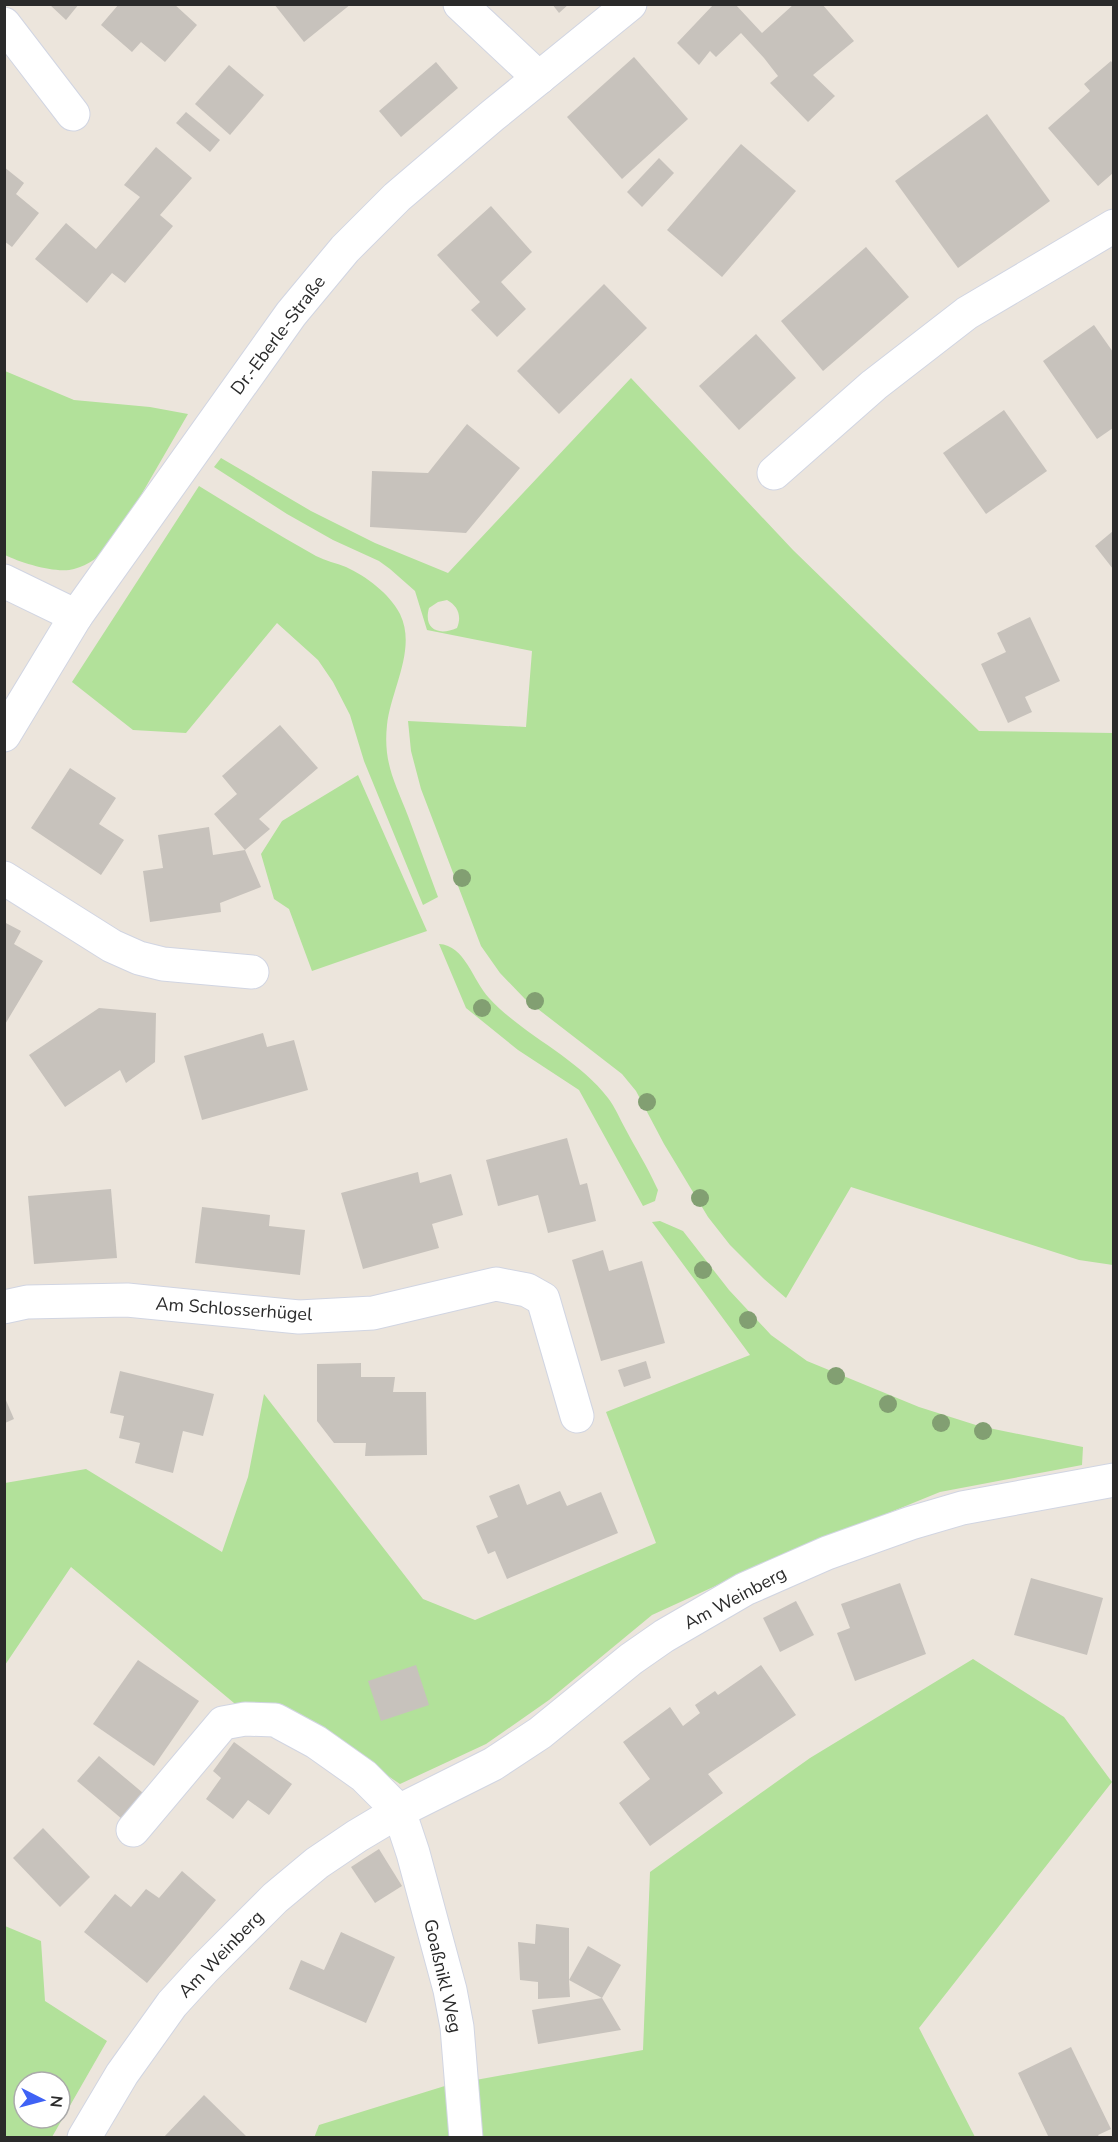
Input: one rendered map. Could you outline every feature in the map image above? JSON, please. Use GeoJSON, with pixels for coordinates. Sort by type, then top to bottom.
{"type":"FeatureCollection","features":[{"type":"Feature","properties":{"kind":"street"},"geometry":{"type":"LineString","coordinates":[[460,4],[539,78]]}},
{"type":"Feature","properties":{"kind":"street","name":"Dr.-Eberle-Straße"},"geometry":{"type":"LineString","coordinates":[[4,735],[76,616],[291,314],[345,249],[397,197],[630,4]]}},
{"type":"Feature","properties":{"kind":"street"},"geometry":{"type":"LineString","coordinates":[[4,24],[73,114]]}},
{"type":"Feature","properties":{"kind":"street"},"geometry":{"type":"LineString","coordinates":[[774,473],[874,385],[967,313],[1113,226]]}},
{"type":"Feature","properties":{"kind":"street"},"geometry":{"type":"LineString","coordinates":[[4,581],[76,616]]}},
{"type":"Feature","properties":{"kind":"street"},"geometry":{"type":"LineString","coordinates":[[4,878],[112,946],[139,958],[163,964],[252,972]]}},
{"type":"Feature","properties":{"kind":"street","name":"Am Schlosserhügel"},"geometry":{"type":"LineString","coordinates":[[4,1307],[27,1302],[127,1300],[298,1317],[373,1312],[496,1284],[527,1290],[543,1299],[578,1416]]}},
{"type":"Feature","properties":{"kind":"street","name":"Am Weinberg"},"geometry":{"type":"LineString","coordinates":[[84,2138],[122,2074],[166,2013],[204,1969],[274,1898],[317,1863],[357,1836],[399,1811],[493,1764],[540,1733],[631,1659],[745,1589],[827,1553],[911,1523],[962,1508],[1113,1480]]}},
{"type":"Feature","properties":{"kind":"street"},"geometry":{"type":"LineString","coordinates":[[134,1830],[223,1723],[245,1719],[275,1720],[316,1742],[364,1776],[399,1811]]}},
{"type":"Feature","properties":{"kind":"street","name":"Goaßnikl Weg"},"geometry":{"type":"LineString","coordinates":[[399,1811],[413,1853],[450,1990],[457,2027],[466,2138]]}},
{"type":"Feature","properties":{"kind":"green space"},"geometry":{"type":"Polygon","coordinates":[[[5,371],[74,400],[150,407],[188,414],[111,547],[94,560],[74,569],[49,569],[5,555],[5,371]]]}},
{"type":"Feature","properties":{"kind":"green space"},"geometry":{"type":"Polygon","coordinates":[[[631,378],[793,550],[979,731],[1113,733],[1113,1265],[1079,1260],[851,1187],[786,1298],[730,1245],[708,1217],[664,1144],[636,1091],[622,1074],[525,999],[500,973],[481,946],[421,789],[411,751],[408,721],[526,727],[532,651],[427,630],[415,591],[390,569],[379,561],[333,540],[287,514],[214,467],[221,458],[311,511],[375,543],[448,573],[631,378]],[[447,600],[438,602],[429,608],[428,622],[434,629],[444,631],[457,628],[459,615],[451,602],[447,600]]]}},
{"type":"Feature","properties":{"kind":"green space"},"geometry":{"type":"Polygon","coordinates":[[[199,486],[316,556],[346,567],[362,576],[384,593],[400,614],[406,641],[389,711],[386,738],[388,762],[438,897],[423,905],[364,761],[350,715],[333,682],[318,660],[277,623],[186,733],[133,730],[72,682],[199,486]]]}},
{"type":"Feature","properties":{"kind":"green space"},"geometry":{"type":"Polygon","coordinates":[[[358,775],[427,931],[312,971],[289,909],[274,899],[261,854],[282,821],[358,775]]]}},
{"type":"Feature","properties":{"kind":"green space"},"geometry":{"type":"Polygon","coordinates":[[[439,944],[456,950],[483,991],[503,1012],[581,1070],[608,1098],[658,1190],[655,1201],[643,1206],[579,1090],[518,1050],[466,1008],[439,944]]]}},
{"type":"Feature","properties":{"kind":"green space"},"geometry":{"type":"Polygon","coordinates":[[[660,1221],[683,1231],[729,1290],[771,1335],[807,1361],[919,1407],[979,1426],[1083,1447],[1082,1465],[940,1492],[768,1562],[652,1615],[549,1700],[486,1744],[400,1784],[281,1704],[240,1708],[71,1567],[5,1665],[5,1483],[86,1469],[222,1552],[248,1477],[264,1394],[423,1599],[475,1620],[656,1543],[606,1412],[750,1355],[652,1222],[660,1221]]]}},
{"type":"Feature","properties":{"kind":"green space"},"geometry":{"type":"Polygon","coordinates":[[[973,1659],[1064,1717],[1112,1782],[919,2028],[975,2137],[314,2138],[319,2125],[448,2085],[643,2050],[650,1872],[810,1758],[973,1659]]]}},
{"type":"Feature","properties":{"kind":"green space"},"geometry":{"type":"Polygon","coordinates":[[[5,1926],[41,1941],[45,2001],[107,2041],[72,2102],[72,2070],[12,2070],[12,2130],[56,2130],[52,2137],[5,2137],[5,1926]]]}},
{"type":"Feature","properties":{"kind":"building"},"geometry":{"type":"Polygon","coordinates":[[[49,4],[79,4],[66,20],[49,4]]]}},
{"type":"Feature","properties":{"kind":"building"},"geometry":{"type":"Polygon","coordinates":[[[119,4],[174,4],[197,25],[165,62],[141,42],[132,52],[101,25],[119,4]]]}},
{"type":"Feature","properties":{"kind":"building"},"geometry":{"type":"Polygon","coordinates":[[[274,4],[351,4],[304,42],[274,4]]]}},
{"type":"Feature","properties":{"kind":"building"},"geometry":{"type":"Polygon","coordinates":[[[552,4],[569,4],[559,13],[552,4]]]}},
{"type":"Feature","properties":{"kind":"building"},"geometry":{"type":"Polygon","coordinates":[[[714,4],[735,4],[762,33],[794,4],[822,4],[854,41],[813,75],[835,96],[808,122],[770,83],[778,76],[741,33],[716,57],[710,51],[699,65],[677,43],[714,4]]]}},
{"type":"Feature","properties":{"kind":"building"},"geometry":{"type":"Polygon","coordinates":[[[634,57],[688,119],[622,179],[567,117],[634,57]]]}},
{"type":"Feature","properties":{"kind":"building"},"geometry":{"type":"Polygon","coordinates":[[[1111,61],[1113,64],[1113,173],[1098,186],[1048,128],[1090,91],[1084,84],[1111,61]]]}},
{"type":"Feature","properties":{"kind":"building"},"geometry":{"type":"Polygon","coordinates":[[[436,62],[458,88],[401,137],[379,111],[436,62]]]}},
{"type":"Feature","properties":{"kind":"building"},"geometry":{"type":"Polygon","coordinates":[[[229,65],[264,95],[230,135],[195,104],[229,65]]]}},
{"type":"Feature","properties":{"kind":"building"},"geometry":{"type":"Polygon","coordinates":[[[186,112],[220,140],[210,152],[176,123],[186,112]]]}},
{"type":"Feature","properties":{"kind":"building"},"geometry":{"type":"Polygon","coordinates":[[[987,114],[1050,201],[958,268],[895,181],[987,114]]]}},
{"type":"Feature","properties":{"kind":"building"},"geometry":{"type":"Polygon","coordinates":[[[741,144],[796,191],[722,277],[667,230],[741,144]]]}},
{"type":"Feature","properties":{"kind":"building"},"geometry":{"type":"Polygon","coordinates":[[[156,147],[192,178],[160,215],[173,226],[125,283],[112,273],[87,303],[35,259],[66,223],[96,249],[140,197],[124,185],[156,147]]]}},
{"type":"Feature","properties":{"kind":"building"},"geometry":{"type":"Polygon","coordinates":[[[659,158],[674,173],[642,207],[627,192],[659,158]]]}},
{"type":"Feature","properties":{"kind":"building"},"geometry":{"type":"Polygon","coordinates":[[[4,167],[24,183],[16,194],[39,213],[12,247],[4,241],[4,167]]]}},
{"type":"Feature","properties":{"kind":"building"},"geometry":{"type":"Polygon","coordinates":[[[491,206],[532,252],[501,282],[526,309],[497,337],[471,310],[480,302],[437,255],[491,206]]]}},
{"type":"Feature","properties":{"kind":"building"},"geometry":{"type":"Polygon","coordinates":[[[866,247],[909,297],[823,371],[781,321],[866,247]]]}},
{"type":"Feature","properties":{"kind":"building"},"geometry":{"type":"Polygon","coordinates":[[[604,284],[647,328],[559,414],[517,371],[604,284]]]}},
{"type":"Feature","properties":{"kind":"building"},"geometry":{"type":"Polygon","coordinates":[[[1094,325],[1113,352],[1113,428],[1097,439],[1043,361],[1094,325]]]}},
{"type":"Feature","properties":{"kind":"building"},"geometry":{"type":"Polygon","coordinates":[[[756,334],[796,378],[739,430],[699,386],[756,334]]]}},
{"type":"Feature","properties":{"kind":"building"},"geometry":{"type":"Polygon","coordinates":[[[1004,410],[1047,471],[986,514],[943,453],[1004,410]]]}},
{"type":"Feature","properties":{"kind":"building"},"geometry":{"type":"Polygon","coordinates":[[[467,424],[520,468],[466,533],[370,527],[372,471],[428,473],[467,424]]]}},
{"type":"Feature","properties":{"kind":"building"},"geometry":{"type":"Polygon","coordinates":[[[1113,531],[1113,569],[1095,546],[1113,531]]]}},
{"type":"Feature","properties":{"kind":"building"},"geometry":{"type":"Polygon","coordinates":[[[1030,617],[1060,681],[1025,697],[1032,712],[1008,723],[981,664],[1006,652],[997,633],[1030,617]]]}},
{"type":"Feature","properties":{"kind":"building"},"geometry":{"type":"Polygon","coordinates":[[[280,725],[318,768],[259,819],[270,829],[245,850],[214,814],[237,794],[222,776],[280,725]]]}},
{"type":"Feature","properties":{"kind":"building"},"geometry":{"type":"Polygon","coordinates":[[[70,768],[116,798],[99,824],[124,840],[101,875],[31,828],[70,768]]]}},
{"type":"Feature","properties":{"kind":"building"},"geometry":{"type":"Polygon","coordinates":[[[209,827],[213,855],[245,850],[261,887],[220,903],[221,912],[150,922],[143,871],[163,868],[158,835],[209,827]]]}},
{"type":"Feature","properties":{"kind":"building"},"geometry":{"type":"Polygon","coordinates":[[[4,922],[21,931],[14,944],[43,961],[4,1026],[4,922]]]}},
{"type":"Feature","properties":{"kind":"building"},"geometry":{"type":"Polygon","coordinates":[[[99,1008],[156,1013],[155,1062],[126,1083],[120,1070],[65,1107],[29,1055],[99,1008]]]}},
{"type":"Feature","properties":{"kind":"building"},"geometry":{"type":"Polygon","coordinates":[[[263,1033],[267,1047],[294,1040],[308,1090],[202,1120],[184,1056],[263,1033]]]}},
{"type":"Feature","properties":{"kind":"building"},"geometry":{"type":"Polygon","coordinates":[[[567,1138],[580,1185],[587,1183],[596,1221],[548,1233],[538,1195],[498,1206],[486,1160],[567,1138]]]}},
{"type":"Feature","properties":{"kind":"building"},"geometry":{"type":"Polygon","coordinates":[[[418,1172],[420,1183],[451,1174],[463,1215],[432,1224],[439,1248],[363,1269],[341,1193],[418,1172]]]}},
{"type":"Feature","properties":{"kind":"building"},"geometry":{"type":"Polygon","coordinates":[[[111,1189],[117,1258],[34,1264],[28,1196],[111,1189]]]}},
{"type":"Feature","properties":{"kind":"building"},"geometry":{"type":"Polygon","coordinates":[[[202,1207],[270,1215],[269,1226],[305,1230],[300,1275],[195,1263],[202,1207]]]}},
{"type":"Feature","properties":{"kind":"building"},"geometry":{"type":"Polygon","coordinates":[[[603,1250],[609,1271],[642,1261],[665,1343],[601,1361],[572,1260],[603,1250]]]}},
{"type":"Feature","properties":{"kind":"building"},"geometry":{"type":"Polygon","coordinates":[[[646,1361],[651,1378],[624,1387],[618,1370],[646,1361]]]}},
{"type":"Feature","properties":{"kind":"building"},"geometry":{"type":"Polygon","coordinates":[[[361,1363],[361,1377],[395,1377],[393,1392],[426,1392],[427,1455],[365,1456],[366,1443],[334,1443],[317,1421],[317,1364],[361,1363]]]}},
{"type":"Feature","properties":{"kind":"building"},"geometry":{"type":"Polygon","coordinates":[[[120,1371],[214,1394],[203,1436],[183,1431],[173,1473],[135,1463],[140,1443],[119,1438],[124,1416],[110,1413],[120,1371]]]}},
{"type":"Feature","properties":{"kind":"building"},"geometry":{"type":"Polygon","coordinates":[[[5,1398],[14,1419],[5,1423],[5,1398]]]}},
{"type":"Feature","properties":{"kind":"building"},"geometry":{"type":"Polygon","coordinates":[[[519,1484],[527,1505],[560,1491],[567,1506],[601,1492],[618,1533],[507,1579],[495,1551],[488,1554],[476,1526],[498,1517],[489,1496],[519,1484]]]}},
{"type":"Feature","properties":{"kind":"building"},"geometry":{"type":"Polygon","coordinates":[[[1031,1578],[1103,1598],[1087,1655],[1014,1635],[1031,1578]]]}},
{"type":"Feature","properties":{"kind":"building"},"geometry":{"type":"Polygon","coordinates":[[[900,1583],[926,1654],[855,1681],[837,1633],[850,1628],[841,1604],[900,1583]]]}},
{"type":"Feature","properties":{"kind":"building"},"geometry":{"type":"Polygon","coordinates":[[[796,1601],[814,1635],[780,1652],[763,1618],[796,1601]]]}},
{"type":"Feature","properties":{"kind":"building"},"geometry":{"type":"Polygon","coordinates":[[[138,1660],[199,1701],[154,1766],[93,1724],[138,1660]]]}},
{"type":"Feature","properties":{"kind":"building"},"geometry":{"type":"Polygon","coordinates":[[[416,1665],[429,1705],[381,1721],[368,1681],[416,1665]]]}},
{"type":"Feature","properties":{"kind":"building"},"geometry":{"type":"Polygon","coordinates":[[[761,1665],[796,1715],[708,1774],[723,1793],[650,1846],[619,1803],[650,1779],[623,1742],[670,1707],[683,1726],[700,1713],[695,1705],[715,1691],[718,1695],[761,1665]]]}},
{"type":"Feature","properties":{"kind":"building"},"geometry":{"type":"Polygon","coordinates":[[[234,1742],[292,1784],[269,1815],[248,1800],[233,1819],[206,1799],[221,1778],[213,1771],[234,1742]]]}},
{"type":"Feature","properties":{"kind":"building"},"geometry":{"type":"Polygon","coordinates":[[[99,1756],[143,1793],[122,1819],[77,1781],[99,1756]]]}},
{"type":"Feature","properties":{"kind":"building"},"geometry":{"type":"Polygon","coordinates":[[[43,1828],[90,1877],[60,1907],[13,1858],[43,1828]]]}},
{"type":"Feature","properties":{"kind":"building"},"geometry":{"type":"Polygon","coordinates":[[[379,1849],[402,1886],[375,1903],[351,1867],[379,1849]]]}},
{"type":"Feature","properties":{"kind":"building"},"geometry":{"type":"Polygon","coordinates":[[[182,1871],[216,1900],[147,1983],[84,1932],[115,1894],[131,1907],[146,1889],[159,1898],[182,1871]]]}},
{"type":"Feature","properties":{"kind":"building"},"geometry":{"type":"Polygon","coordinates":[[[536,1924],[569,1928],[570,1997],[538,1999],[538,1982],[520,1980],[518,1942],[535,1944],[536,1924]]]}},
{"type":"Feature","properties":{"kind":"building"},"geometry":{"type":"Polygon","coordinates":[[[341,1932],[395,1957],[366,2023],[289,1989],[301,1960],[324,1970],[341,1932]]]}},
{"type":"Feature","properties":{"kind":"building"},"geometry":{"type":"Polygon","coordinates":[[[588,1946],[621,1965],[602,1998],[569,1980],[588,1946]]]}},
{"type":"Feature","properties":{"kind":"building"},"geometry":{"type":"Polygon","coordinates":[[[602,1998],[621,2030],[538,2044],[532,2010],[602,1998]]]}},
{"type":"Feature","properties":{"kind":"building"},"geometry":{"type":"Polygon","coordinates":[[[1071,2047],[1111,2129],[1098,2135],[1100,2138],[1049,2138],[1018,2073],[1071,2047]]]}},
{"type":"Feature","properties":{"kind":"building"},"geometry":{"type":"Polygon","coordinates":[[[204,2095],[248,2138],[163,2138],[204,2095]]]}}]}
